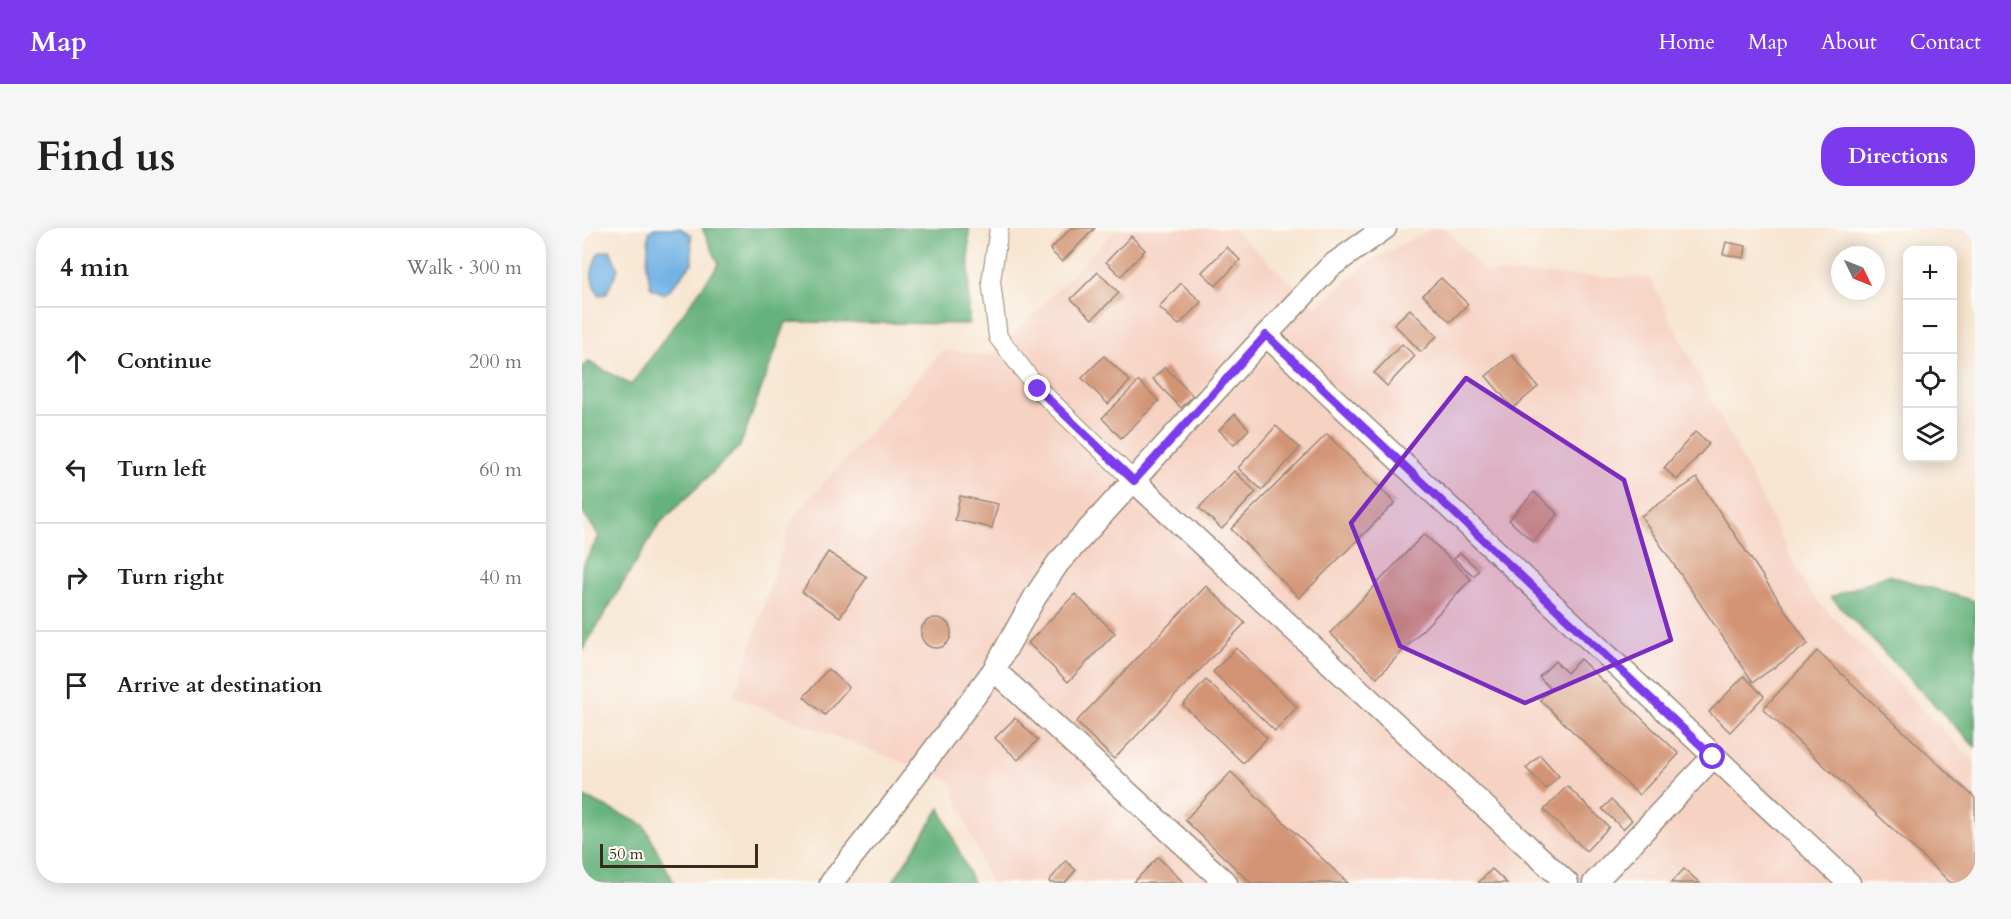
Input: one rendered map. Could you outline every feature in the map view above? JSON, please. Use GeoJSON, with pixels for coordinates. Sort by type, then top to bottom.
{"type":"FeatureCollection","features":[{"type":"Feature","properties":{"kind":"street"},"geometry":{"type":"LineString","coordinates":[[999,228],[991,281],[998,337],[1038,389],[1567,883]]}},
{"type":"Feature","properties":{"kind":"street"},"geometry":{"type":"LineString","coordinates":[[831,883],[893,805],[994,670],[1035,597],[1058,563],[1331,266],[1385,228]]}},
{"type":"Feature","properties":{"kind":"street"},"geometry":{"type":"LineString","coordinates":[[1266,335],[1849,883]]}},
{"type":"Feature","properties":{"kind":"street"},"geometry":{"type":"LineString","coordinates":[[994,670],[1226,883]]}},
{"type":"Feature","properties":{"kind":"street"},"geometry":{"type":"LineString","coordinates":[[1594,883],[1713,757]]}},
{"type":"Feature","properties":{"kind":"highlighted area"},"geometry":{"type":"Polygon","coordinates":[[[1466,378],[1624,480],[1671,640],[1525,703],[1400,646],[1351,523],[1466,378]]]}},
{"type":"Feature","properties":{"kind":"shaded area"},"geometry":{"type":"Polygon","coordinates":[[[1117,228],[1232,228],[1316,307],[1369,262],[1433,228],[1445,228],[1486,273],[1650,278],[1809,592],[1975,763],[1975,883],[990,883],[950,781],[734,697],[793,517],[943,350],[993,356],[1117,228]]]}},
{"type":"Feature","properties":{"kind":"green space"},"geometry":{"type":"Polygon","coordinates":[[[702,228],[969,228],[969,324],[786,322],[740,446],[659,524],[582,651],[582,567],[599,536],[582,511],[582,367],[589,362],[631,385],[719,264],[702,228]]]}},
{"type":"Feature","properties":{"kind":"green space"},"geometry":{"type":"Polygon","coordinates":[[[1888,575],[1975,601],[1975,747],[1831,597],[1888,575]]]}},
{"type":"Feature","properties":{"kind":"green space"},"geometry":{"type":"Polygon","coordinates":[[[582,796],[644,825],[674,883],[582,883],[582,796]]]}},
{"type":"Feature","properties":{"kind":"green space"},"geometry":{"type":"Polygon","coordinates":[[[940,808],[973,883],[892,883],[940,808]]]}},
{"type":"Feature","properties":{"kind":"water"},"geometry":{"type":"Polygon","coordinates":[[[654,228],[680,228],[691,235],[692,263],[664,294],[651,288],[647,267],[649,232],[654,228]]]}},
{"type":"Feature","properties":{"kind":"water"},"geometry":{"type":"Polygon","coordinates":[[[610,250],[618,269],[606,294],[599,295],[593,284],[592,270],[598,253],[610,250]]]}},
{"type":"Feature","properties":{"kind":"building"},"geometry":{"type":"Polygon","coordinates":[[[1071,228],[1095,228],[1062,262],[1050,250],[1071,228]]]}},
{"type":"Feature","properties":{"kind":"building"},"geometry":{"type":"Polygon","coordinates":[[[1131,236],[1145,250],[1121,276],[1106,262],[1131,236]]]}},
{"type":"Feature","properties":{"kind":"building"},"geometry":{"type":"Polygon","coordinates":[[[1726,242],[1746,246],[1744,258],[1723,254],[1726,242]]]}},
{"type":"Feature","properties":{"kind":"building"},"geometry":{"type":"Polygon","coordinates":[[[1227,247],[1240,260],[1216,286],[1202,272],[1227,247]]]}},
{"type":"Feature","properties":{"kind":"building"},"geometry":{"type":"Polygon","coordinates":[[[1098,272],[1119,293],[1092,319],[1071,299],[1098,272]]]}},
{"type":"Feature","properties":{"kind":"building"},"geometry":{"type":"Polygon","coordinates":[[[1441,278],[1468,304],[1450,322],[1423,295],[1441,278]]]}},
{"type":"Feature","properties":{"kind":"building"},"geometry":{"type":"Polygon","coordinates":[[[1181,283],[1201,302],[1179,325],[1159,307],[1181,283]]]}},
{"type":"Feature","properties":{"kind":"building"},"geometry":{"type":"Polygon","coordinates":[[[1410,309],[1437,336],[1421,352],[1394,324],[1410,309]]]}},
{"type":"Feature","properties":{"kind":"building"},"geometry":{"type":"Polygon","coordinates":[[[1402,344],[1415,356],[1387,386],[1374,373],[1402,344]]]}},
{"type":"Feature","properties":{"kind":"building"},"geometry":{"type":"Polygon","coordinates":[[[1512,355],[1538,387],[1513,408],[1486,376],[1512,355]]]}},
{"type":"Feature","properties":{"kind":"building"},"geometry":{"type":"Polygon","coordinates":[[[1104,356],[1130,381],[1108,404],[1082,378],[1104,356]]]}},
{"type":"Feature","properties":{"kind":"building"},"geometry":{"type":"Polygon","coordinates":[[[1165,367],[1193,396],[1181,408],[1153,379],[1165,367]]]}},
{"type":"Feature","properties":{"kind":"building"},"geometry":{"type":"Polygon","coordinates":[[[1139,381],[1159,401],[1121,438],[1102,418],[1139,381]]]}},
{"type":"Feature","properties":{"kind":"building"},"geometry":{"type":"Polygon","coordinates":[[[1235,414],[1249,429],[1234,445],[1219,430],[1235,414]]]}},
{"type":"Feature","properties":{"kind":"building"},"geometry":{"type":"Polygon","coordinates":[[[1276,426],[1300,448],[1262,490],[1238,468],[1276,426]]]}},
{"type":"Feature","properties":{"kind":"building"},"geometry":{"type":"Polygon","coordinates":[[[1695,432],[1709,444],[1677,480],[1664,468],[1695,432]]]}},
{"type":"Feature","properties":{"kind":"building"},"geometry":{"type":"Polygon","coordinates":[[[1327,434],[1395,503],[1299,598],[1231,529],[1327,434]]]}},
{"type":"Feature","properties":{"kind":"building"},"geometry":{"type":"Polygon","coordinates":[[[1234,471],[1256,492],[1222,529],[1199,508],[1234,471]]]}},
{"type":"Feature","properties":{"kind":"building"},"geometry":{"type":"Polygon","coordinates":[[[1697,478],[1808,644],[1753,682],[1641,516],[1697,478]]]}},
{"type":"Feature","properties":{"kind":"building"},"geometry":{"type":"Polygon","coordinates":[[[1534,492],[1558,514],[1533,542],[1509,520],[1534,492]]]}},
{"type":"Feature","properties":{"kind":"building"},"geometry":{"type":"Polygon","coordinates":[[[960,496],[998,504],[992,528],[955,520],[960,496]]]}},
{"type":"Feature","properties":{"kind":"building"},"geometry":{"type":"Polygon","coordinates":[[[1424,534],[1471,579],[1377,678],[1330,633],[1424,534]]]}},
{"type":"Feature","properties":{"kind":"building"},"geometry":{"type":"Polygon","coordinates":[[[828,552],[867,577],[840,617],[802,592],[828,552]]]}},
{"type":"Feature","properties":{"kind":"building"},"geometry":{"type":"Polygon","coordinates":[[[1460,553],[1479,570],[1474,576],[1454,559],[1460,553]]]}},
{"type":"Feature","properties":{"kind":"building"},"geometry":{"type":"Polygon","coordinates":[[[1206,586],[1245,623],[1114,759],[1076,722],[1206,586]]]}},
{"type":"Feature","properties":{"kind":"building"},"geometry":{"type":"Polygon","coordinates":[[[1075,594],[1115,633],[1068,682],[1028,643],[1075,594]]]}},
{"type":"Feature","properties":{"kind":"building"},"geometry":{"type":"Polygon","coordinates":[[[936,618],[947,622],[951,633],[947,644],[936,648],[925,644],[921,633],[925,622],[936,618]]]}},
{"type":"Feature","properties":{"kind":"building"},"geometry":{"type":"Polygon","coordinates":[[[1236,648],[1297,707],[1275,731],[1213,672],[1236,648]]]}},
{"type":"Feature","properties":{"kind":"building"},"geometry":{"type":"Polygon","coordinates":[[[1817,651],[1975,798],[1975,883],[1951,883],[1763,709],[1817,651]]]}},
{"type":"Feature","properties":{"kind":"building"},"geometry":{"type":"Polygon","coordinates":[[[1580,659],[1679,754],[1639,795],[1540,700],[1551,689],[1539,677],[1555,661],[1567,673],[1580,659]]]}},
{"type":"Feature","properties":{"kind":"building"},"geometry":{"type":"Polygon","coordinates":[[[828,669],[849,687],[825,715],[804,697],[828,669]]]}},
{"type":"Feature","properties":{"kind":"building"},"geometry":{"type":"Polygon","coordinates":[[[1744,676],[1764,696],[1730,732],[1709,712],[1744,676]]]}},
{"type":"Feature","properties":{"kind":"building"},"geometry":{"type":"Polygon","coordinates":[[[1206,680],[1267,738],[1243,763],[1183,705],[1206,680]]]}},
{"type":"Feature","properties":{"kind":"building"},"geometry":{"type":"Polygon","coordinates":[[[1015,718],[1038,740],[1018,760],[995,738],[1015,718]]]}},
{"type":"Feature","properties":{"kind":"building"},"geometry":{"type":"Polygon","coordinates":[[[1540,755],[1559,776],[1546,789],[1526,768],[1540,755]]]}},
{"type":"Feature","properties":{"kind":"building"},"geometry":{"type":"Polygon","coordinates":[[[1231,772],[1348,883],[1251,883],[1185,820],[1231,772]]]}},
{"type":"Feature","properties":{"kind":"building"},"geometry":{"type":"Polygon","coordinates":[[[1567,786],[1609,827],[1586,851],[1544,810],[1567,786]]]}},
{"type":"Feature","properties":{"kind":"building"},"geometry":{"type":"Polygon","coordinates":[[[1611,800],[1632,820],[1623,829],[1602,809],[1611,800]]]}},
{"type":"Feature","properties":{"kind":"building"},"geometry":{"type":"Polygon","coordinates":[[[1158,857],[1184,883],[1133,883],[1158,857]]]}},
{"type":"Feature","properties":{"kind":"building"},"geometry":{"type":"Polygon","coordinates":[[[1066,861],[1076,870],[1065,883],[1050,883],[1049,881],[1066,861]]]}},
{"type":"Feature","properties":{"kind":"building"},"geometry":{"type":"Polygon","coordinates":[[[1492,869],[1507,883],[1478,883],[1492,869]]]}},
{"type":"Feature","properties":{"kind":"building"},"geometry":{"type":"Polygon","coordinates":[[[1684,869],[1700,883],[1671,883],[1684,869]]]}},
{"type":"Feature","properties":{"kind":"route"},"geometry":{"type":"LineString","coordinates":[[1038,389],[1134,481],[1266,335],[1713,757]]}}]}
